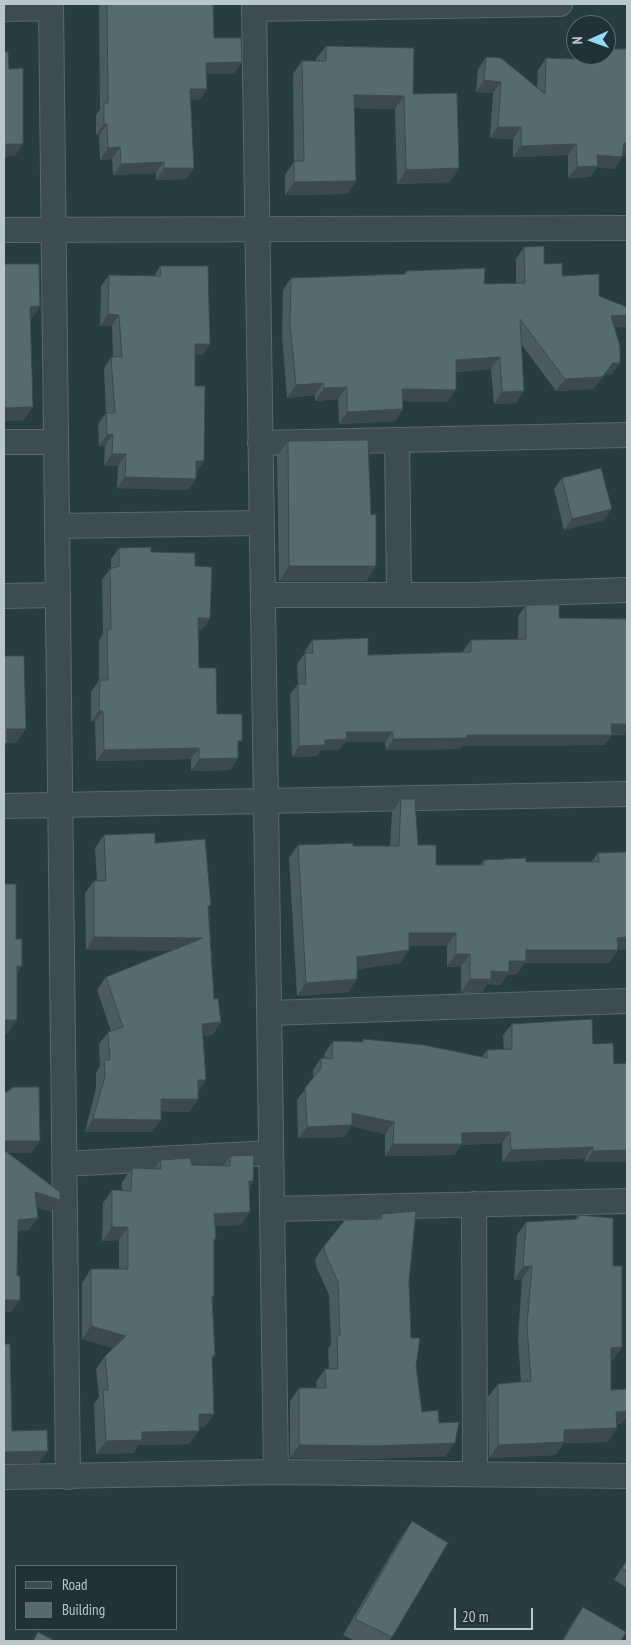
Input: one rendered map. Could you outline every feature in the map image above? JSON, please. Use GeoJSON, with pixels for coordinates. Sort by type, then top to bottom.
{"type":"FeatureCollection","features":[{"type":"Feature","properties":{"kind":"street"},"geometry":{"type":"LineString","coordinates":[[276,1472],[254,6],[560,4]]}},
{"type":"Feature","properties":{"kind":"street"},"geometry":{"type":"LineString","coordinates":[[4,9],[51,6],[68,1476]]}},
{"type":"Feature","properties":{"kind":"street"},"geometry":{"type":"LineString","coordinates":[[4,230],[627,228]]}},
{"type":"Feature","properties":{"kind":"street"},"geometry":{"type":"LineString","coordinates":[[260,443],[627,436]]}},
{"type":"Feature","properties":{"kind":"street"},"geometry":{"type":"LineString","coordinates":[[397,440],[399,593]]}},
{"type":"Feature","properties":{"kind":"street"},"geometry":{"type":"LineString","coordinates":[[4,442],[56,442]]}},
{"type":"Feature","properties":{"kind":"street"},"geometry":{"type":"LineString","coordinates":[[57,526],[261,524]]}},
{"type":"Feature","properties":{"kind":"street"},"geometry":{"type":"LineString","coordinates":[[263,595],[474,594],[627,590]]}},
{"type":"Feature","properties":{"kind":"street"},"geometry":{"type":"LineString","coordinates":[[4,596],[58,595]]}},
{"type":"Feature","properties":{"kind":"street"},"geometry":{"type":"LineString","coordinates":[[4,806],[627,794]]}},
{"type":"Feature","properties":{"kind":"street"},"geometry":{"type":"LineString","coordinates":[[269,1013],[627,1001]]}},
{"type":"Feature","properties":{"kind":"street"},"geometry":{"type":"LineString","coordinates":[[64,1164],[271,1153]]}},
{"type":"Feature","properties":{"kind":"street"},"geometry":{"type":"LineString","coordinates":[[272,1209],[627,1201]]}},
{"type":"Feature","properties":{"kind":"street"},"geometry":{"type":"LineString","coordinates":[[474,1204],[475,1473]]}},
{"type":"Feature","properties":{"kind":"street"},"geometry":{"type":"LineString","coordinates":[[4,1477],[276,1472],[627,1476]]}},
{"type":"Feature","properties":{"kind":"building"},"geometry":{"type":"Polygon","coordinates":[[[107,4],[213,4],[214,38],[241,38],[242,62],[206,63],[207,89],[190,89],[194,168],[164,168],[164,162],[121,164],[120,147],[108,148],[107,124],[104,124],[104,103],[108,103],[107,4]]]}},
{"type":"Feature","properties":{"kind":"building"},"geometry":{"type":"Polygon","coordinates":[[[326,46],[414,48],[413,94],[457,93],[459,168],[406,170],[404,96],[354,95],[356,181],[294,182],[294,161],[304,161],[302,61],[326,61],[326,46]]]}},
{"type":"Feature","properties":{"kind":"building"},"geometry":{"type":"Polygon","coordinates":[[[616,49],[627,49],[627,143],[624,143],[622,157],[597,155],[598,166],[577,167],[576,144],[521,146],[521,127],[498,127],[501,82],[484,80],[486,57],[501,58],[545,94],[546,58],[566,59],[566,65],[616,65],[616,49]]]}},
{"type":"Feature","properties":{"kind":"building"},"geometry":{"type":"Polygon","coordinates":[[[4,52],[8,52],[9,69],[23,68],[23,144],[6,144],[6,158],[4,158],[4,52]]]}},
{"type":"Feature","properties":{"kind":"building"},"geometry":{"type":"Polygon","coordinates":[[[544,246],[544,264],[562,263],[562,276],[599,274],[599,296],[627,307],[627,315],[611,316],[620,346],[620,363],[613,363],[602,377],[565,379],[520,319],[524,391],[502,392],[500,357],[456,360],[456,390],[402,389],[403,409],[347,412],[347,387],[324,388],[323,383],[296,385],[290,323],[291,278],[406,274],[406,271],[485,268],[484,284],[525,283],[524,247],[544,246]]]}},
{"type":"Feature","properties":{"kind":"building"},"geometry":{"type":"Polygon","coordinates":[[[4,264],[39,264],[40,306],[30,307],[33,407],[5,408],[4,264]]]}},
{"type":"Feature","properties":{"kind":"building"},"geometry":{"type":"Polygon","coordinates":[[[160,266],[208,266],[210,344],[195,344],[195,386],[205,386],[204,461],[196,461],[196,479],[125,477],[126,454],[112,454],[113,434],[107,435],[106,413],[115,413],[111,357],[122,357],[119,315],[108,314],[109,275],[161,276],[160,266]]]}},
{"type":"Feature","properties":{"kind":"building"},"geometry":{"type":"Polygon","coordinates":[[[368,440],[371,515],[376,514],[376,566],[289,566],[288,441],[368,440]]]}},
{"type":"Feature","properties":{"kind":"building"},"geometry":{"type":"Polygon","coordinates":[[[601,468],[612,509],[572,519],[562,478],[601,468]]]}},
{"type":"Feature","properties":{"kind":"building"},"geometry":{"type":"Polygon","coordinates":[[[151,547],[151,552],[195,553],[195,566],[212,567],[210,618],[198,618],[199,668],[216,668],[217,714],[242,714],[242,741],[238,741],[238,758],[199,759],[199,748],[104,750],[103,711],[99,711],[100,680],[108,680],[107,629],[111,629],[110,569],[119,566],[119,548],[151,547]]]}},
{"type":"Feature","properties":{"kind":"building"},"geometry":{"type":"Polygon","coordinates":[[[526,605],[559,605],[559,618],[627,620],[627,724],[611,724],[612,735],[467,735],[467,738],[393,739],[393,732],[346,732],[347,739],[325,740],[325,745],[299,746],[298,684],[306,684],[305,653],[313,653],[312,640],[368,638],[368,655],[471,652],[471,640],[526,639],[526,605]]]}},
{"type":"Feature","properties":{"kind":"building"},"geometry":{"type":"Polygon","coordinates":[[[4,656],[24,656],[26,729],[7,729],[7,743],[4,743],[4,656]]]}},
{"type":"Feature","properties":{"kind":"building"},"geometry":{"type":"Polygon","coordinates":[[[401,799],[415,799],[418,845],[436,845],[436,865],[484,865],[484,860],[526,858],[526,862],[599,862],[598,853],[627,852],[627,937],[617,938],[618,950],[526,950],[526,961],[509,961],[509,972],[491,971],[491,979],[470,979],[470,954],[456,954],[456,933],[409,933],[409,950],[357,957],[357,979],[306,983],[298,845],[353,843],[353,846],[399,846],[401,799]]]}},
{"type":"Feature","properties":{"kind":"building"},"geometry":{"type":"Polygon","coordinates":[[[155,833],[155,843],[205,839],[211,906],[208,906],[214,999],[218,998],[221,1022],[202,1024],[206,1080],[198,1080],[198,1099],[161,1099],[161,1120],[93,1119],[105,1076],[104,1060],[110,1060],[108,1032],[123,1027],[106,977],[203,938],[94,937],[94,881],[106,881],[104,835],[155,833]]]}},
{"type":"Feature","properties":{"kind":"building"},"geometry":{"type":"Polygon","coordinates":[[[4,884],[16,884],[16,939],[22,939],[22,966],[17,966],[17,1020],[4,1020],[4,884]]]}},
{"type":"Feature","properties":{"kind":"building"},"geometry":{"type":"Polygon","coordinates":[[[592,1019],[593,1044],[613,1043],[614,1064],[627,1063],[627,1150],[593,1151],[593,1147],[511,1150],[510,1132],[462,1133],[462,1144],[393,1144],[394,1122],[352,1113],[352,1125],[307,1127],[305,1088],[321,1068],[321,1058],[332,1059],[333,1041],[363,1042],[363,1039],[424,1045],[487,1058],[487,1050],[512,1049],[512,1024],[592,1019]]]}},
{"type":"Feature","properties":{"kind":"building"},"geometry":{"type":"Polygon","coordinates":[[[13,1087],[39,1087],[40,1141],[4,1141],[4,1092],[13,1087]]]}},
{"type":"Feature","properties":{"kind":"building"},"geometry":{"type":"Polygon","coordinates":[[[4,1150],[60,1192],[60,1200],[35,1192],[38,1218],[18,1220],[17,1276],[20,1276],[20,1300],[4,1300],[4,1150]]]}},
{"type":"Feature","properties":{"kind":"building"},"geometry":{"type":"Polygon","coordinates":[[[254,1155],[253,1181],[249,1181],[250,1212],[214,1214],[216,1239],[214,1239],[214,1296],[212,1296],[215,1355],[212,1356],[214,1414],[199,1414],[199,1431],[142,1432],[142,1440],[106,1441],[103,1390],[108,1390],[105,1356],[126,1336],[91,1326],[91,1269],[128,1269],[128,1227],[112,1227],[112,1190],[131,1191],[132,1168],[161,1169],[160,1160],[190,1158],[192,1165],[230,1166],[230,1156],[254,1155]]]}},
{"type":"Feature","properties":{"kind":"building"},"geometry":{"type":"Polygon","coordinates":[[[416,1211],[409,1281],[411,1338],[420,1338],[416,1366],[422,1412],[438,1410],[439,1423],[459,1422],[455,1443],[376,1446],[299,1445],[299,1388],[326,1388],[325,1369],[338,1369],[337,1336],[340,1336],[338,1282],[325,1253],[324,1246],[345,1220],[382,1219],[382,1214],[416,1211]]]}},
{"type":"Feature","properties":{"kind":"building"},"geometry":{"type":"Polygon","coordinates":[[[578,1215],[613,1218],[613,1266],[622,1266],[622,1347],[611,1348],[611,1390],[627,1389],[627,1411],[616,1412],[617,1428],[564,1430],[564,1442],[498,1445],[498,1384],[531,1381],[527,1325],[532,1266],[523,1267],[526,1222],[578,1219],[578,1215]]]}},
{"type":"Feature","properties":{"kind":"building"},"geometry":{"type":"Polygon","coordinates":[[[4,1344],[10,1344],[12,1431],[47,1430],[48,1451],[4,1452],[4,1344]]]}},
{"type":"Feature","properties":{"kind":"building"},"geometry":{"type":"Polygon","coordinates":[[[412,1521],[448,1543],[392,1637],[355,1619],[412,1521]]]}},
{"type":"Feature","properties":{"kind":"building"},"geometry":{"type":"Polygon","coordinates":[[[627,1560],[627,1572],[622,1568],[627,1560]]]}},
{"type":"Feature","properties":{"kind":"building"},"geometry":{"type":"Polygon","coordinates":[[[583,1607],[626,1632],[621,1641],[563,1641],[583,1607]]]}},
{"type":"Feature","properties":{"kind":"building"},"geometry":{"type":"Polygon","coordinates":[[[38,1632],[55,1641],[33,1641],[38,1632]]]}}]}
